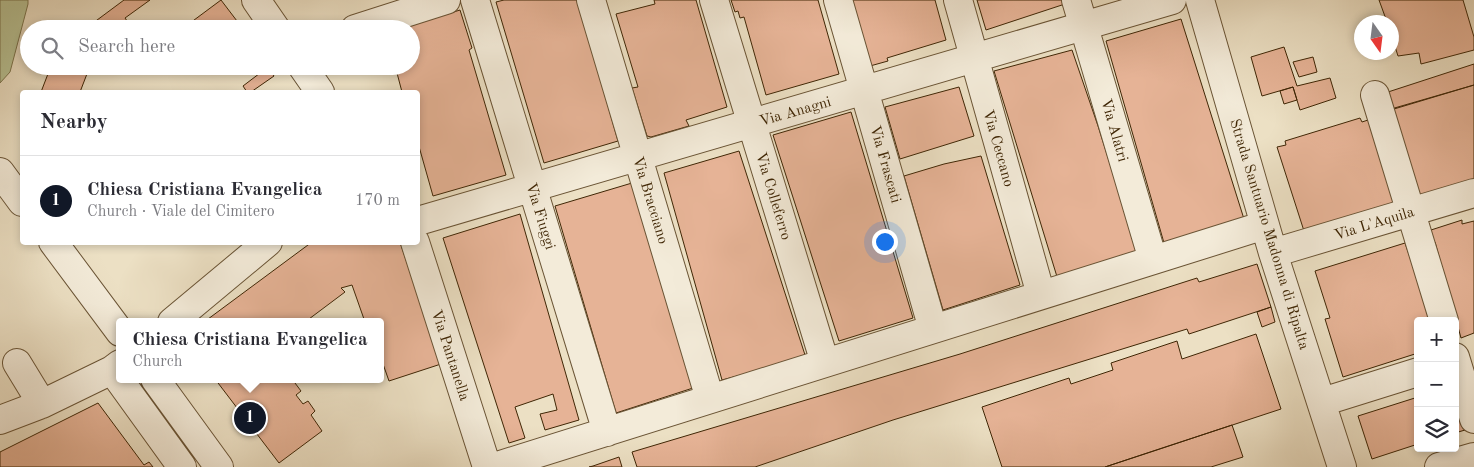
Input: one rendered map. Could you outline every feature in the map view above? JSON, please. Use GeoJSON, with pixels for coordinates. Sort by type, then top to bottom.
{"type":"FeatureCollection","features":[{"type":"Feature","properties":{"kind":"street"},"geometry":{"type":"LineString","coordinates":[[256,0],[270,20]]}},
{"type":"Feature","properties":{"kind":"street"},"geometry":{"type":"LineString","coordinates":[[383,20],[446,0]]}},
{"type":"Feature","properties":{"kind":"street","name":"Via Fiuggi"},"geometry":{"type":"LineString","coordinates":[[475,0],[607,432]]}},
{"type":"Feature","properties":{"kind":"street","name":"Via Bracciano"},"geometry":{"type":"LineString","coordinates":[[591,0],[710,399]]}},
{"type":"Feature","properties":{"kind":"street","name":"Via Colleferro"},"geometry":{"type":"LineString","coordinates":[[714,0],[825,363]]}},
{"type":"Feature","properties":{"kind":"street","name":"Via Frascati"},"geometry":{"type":"LineString","coordinates":[[838,0],[933,329]]}},
{"type":"Feature","properties":{"kind":"street","name":"Via Ceccano"},"geometry":{"type":"LineString","coordinates":[[958,0],[1040,295]]}},
{"type":"Feature","properties":{"kind":"street","name":"Via Alatri"},"geometry":{"type":"LineString","coordinates":[[1076,0],[1153,260]]}},
{"type":"Feature","properties":{"kind":"street","name":"Via Anagni"},"geometry":{"type":"LineString","coordinates":[[420,220],[1172,0]]}},
{"type":"Feature","properties":{"kind":"street","name":"Strada Santuario Madonna di Ripalta"},"geometry":{"type":"LineString","coordinates":[[1200,0],[1273,253],[1342,467]]}},
{"type":"Feature","properties":{"kind":"street"},"geometry":{"type":"LineString","coordinates":[[308,75],[319,90]]}},
{"type":"Feature","properties":{"kind":"street"},"geometry":{"type":"LineString","coordinates":[[1375,95],[1443,317]]}},
{"type":"Feature","properties":{"kind":"street"},"geometry":{"type":"LineString","coordinates":[[0,172],[20,199]]}},
{"type":"Feature","properties":{"kind":"street","name":"Via L'Aquila"},"geometry":{"type":"LineString","coordinates":[[1273,253],[1474,193]]}},
{"type":"Feature","properties":{"kind":"street"},"geometry":{"type":"LineString","coordinates":[[494,467],[1265,225]]}},
{"type":"Feature","properties":{"kind":"street"},"geometry":{"type":"LineString","coordinates":[[54,245],[116,327]]}},
{"type":"Feature","properties":{"kind":"street"},"geometry":{"type":"LineString","coordinates":[[177,318],[264,245]]}},
{"type":"Feature","properties":{"kind":"street","name":"Via Pantanella"},"geometry":{"type":"LineString","coordinates":[[415,245],[487,467]]}},
{"type":"Feature","properties":{"kind":"street"},"geometry":{"type":"LineString","coordinates":[[1460,358],[1474,419]]}},
{"type":"Feature","properties":{"kind":"street"},"geometry":{"type":"LineString","coordinates":[[17,363],[42,404]]}},
{"type":"Feature","properties":{"kind":"street"},"geometry":{"type":"LineString","coordinates":[[0,420],[42,404],[116,367]]}},
{"type":"Feature","properties":{"kind":"street"},"geometry":{"type":"LineString","coordinates":[[1322,402],[1414,373]]}},
{"type":"Feature","properties":{"kind":"street"},"geometry":{"type":"LineString","coordinates":[[127,383],[182,467]]}},
{"type":"Feature","properties":{"kind":"street"},"geometry":{"type":"LineString","coordinates":[[158,383],[219,467]]}},
{"type":"Feature","properties":{"kind":"street"},"geometry":{"type":"LineString","coordinates":[[1439,467],[1474,456]]}},
{"type":"Feature","properties":{"kind":"green space"},"geometry":{"type":"Polygon","coordinates":[[[0,0],[28,0],[24,20],[20,20],[20,34],[10,72],[0,83],[0,0]]]}},
{"type":"Feature","properties":{"kind":"building"},"geometry":{"type":"Polygon","coordinates":[[[124,0],[150,0],[125,18],[126,20],[97,20],[124,0]]]}},
{"type":"Feature","properties":{"kind":"building"},"geometry":{"type":"Polygon","coordinates":[[[221,0],[236,20],[194,20],[221,0]]]}},
{"type":"Feature","properties":{"kind":"building"},"geometry":{"type":"Polygon","coordinates":[[[504,0],[578,0],[618,141],[544,163],[496,2],[504,0]]]}},
{"type":"Feature","properties":{"kind":"building"},"geometry":{"type":"Polygon","coordinates":[[[654,0],[696,0],[727,107],[686,120],[689,126],[651,137],[647,136],[632,88],[638,87],[616,14],[655,4],[654,0]]]}},
{"type":"Feature","properties":{"kind":"building"},"geometry":{"type":"Polygon","coordinates":[[[731,0],[818,0],[839,74],[766,95],[744,17],[740,18],[738,11],[735,12],[731,0]]]}},
{"type":"Feature","properties":{"kind":"building"},"geometry":{"type":"Polygon","coordinates":[[[851,0],[935,0],[946,40],[887,58],[888,61],[870,66],[851,0]]]}},
{"type":"Feature","properties":{"kind":"building"},"geometry":{"type":"Polygon","coordinates":[[[977,0],[1067,0],[1068,3],[986,30],[977,0]]]}},
{"type":"Feature","properties":{"kind":"building"},"geometry":{"type":"Polygon","coordinates":[[[1379,0],[1463,0],[1474,37],[1474,50],[1421,64],[1419,53],[1399,56],[1399,15],[1384,15],[1379,0]]]}},
{"type":"Feature","properties":{"kind":"building"},"geometry":{"type":"Polygon","coordinates":[[[460,10],[472,48],[469,50],[506,175],[433,196],[420,150],[420,90],[401,90],[398,75],[420,75],[420,22],[460,10]]]}},
{"type":"Feature","properties":{"kind":"building"},"geometry":{"type":"Polygon","coordinates":[[[1181,19],[1244,219],[1164,243],[1106,41],[1181,19]]]}},
{"type":"Feature","properties":{"kind":"building"},"geometry":{"type":"Polygon","coordinates":[[[1284,47],[1297,86],[1330,78],[1336,98],[1300,110],[1293,87],[1262,96],[1251,57],[1284,47]]]}},
{"type":"Feature","properties":{"kind":"building"},"geometry":{"type":"Polygon","coordinates":[[[1072,50],[1138,252],[1076,270],[1078,274],[1058,280],[994,71],[1072,50]]]}},
{"type":"Feature","properties":{"kind":"building"},"geometry":{"type":"Polygon","coordinates":[[[1313,57],[1317,72],[1299,77],[1293,62],[1313,57]]]}},
{"type":"Feature","properties":{"kind":"building"},"geometry":{"type":"Polygon","coordinates":[[[1474,64],[1474,85],[1394,109],[1388,92],[1474,64]]]}},
{"type":"Feature","properties":{"kind":"building"},"geometry":{"type":"Polygon","coordinates":[[[48,75],[87,75],[81,90],[42,90],[48,75]]]}},
{"type":"Feature","properties":{"kind":"building"},"geometry":{"type":"Polygon","coordinates":[[[257,75],[274,76],[254,90],[246,90],[243,86],[257,75]]]}},
{"type":"Feature","properties":{"kind":"building"},"geometry":{"type":"Polygon","coordinates":[[[1474,85],[1474,179],[1418,198],[1391,109],[1474,85]]]}},
{"type":"Feature","properties":{"kind":"building"},"geometry":{"type":"Polygon","coordinates":[[[959,87],[974,136],[900,159],[885,107],[959,87]]]}},
{"type":"Feature","properties":{"kind":"building"},"geometry":{"type":"Polygon","coordinates":[[[1293,87],[1297,100],[1284,104],[1280,91],[1293,87]]]}},
{"type":"Feature","properties":{"kind":"building"},"geometry":{"type":"Polygon","coordinates":[[[851,112],[913,318],[839,341],[773,135],[851,112]]]}},
{"type":"Feature","properties":{"kind":"building"},"geometry":{"type":"Polygon","coordinates":[[[1360,118],[1362,122],[1371,119],[1396,202],[1304,231],[1277,147],[1286,145],[1285,141],[1360,118]]]}},
{"type":"Feature","properties":{"kind":"building"},"geometry":{"type":"Polygon","coordinates":[[[739,151],[806,358],[722,380],[664,173],[739,151]]]}},
{"type":"Feature","properties":{"kind":"building"},"geometry":{"type":"Polygon","coordinates":[[[981,156],[1020,285],[943,310],[904,176],[944,164],[981,156]]]}},
{"type":"Feature","properties":{"kind":"building"},"geometry":{"type":"Polygon","coordinates":[[[632,183],[693,388],[616,413],[555,206],[632,183]]]}},
{"type":"Feature","properties":{"kind":"building"},"geometry":{"type":"Polygon","coordinates":[[[520,214],[579,420],[545,430],[540,414],[557,410],[553,394],[515,407],[525,438],[509,443],[443,238],[520,214]]]}},
{"type":"Feature","properties":{"kind":"building"},"geometry":{"type":"Polygon","coordinates":[[[1462,220],[1462,224],[1474,221],[1474,333],[1461,338],[1459,317],[1455,317],[1435,242],[1433,244],[1429,234],[1431,230],[1462,220]]]}},
{"type":"Feature","properties":{"kind":"building"},"geometry":{"type":"Polygon","coordinates":[[[1405,243],[1433,317],[1414,317],[1414,354],[1343,377],[1325,319],[1330,318],[1315,271],[1405,243]]]}},
{"type":"Feature","properties":{"kind":"building"},"geometry":{"type":"Polygon","coordinates":[[[308,245],[401,245],[441,364],[389,381],[384,367],[384,318],[364,318],[352,285],[341,288],[345,292],[310,318],[209,318],[308,245]]]}},
{"type":"Feature","properties":{"kind":"building"},"geometry":{"type":"Polygon","coordinates":[[[1257,264],[1271,307],[1189,334],[1187,329],[893,420],[755,467],[637,467],[632,452],[960,354],[1197,278],[1199,282],[1257,264]]]}},
{"type":"Feature","properties":{"kind":"building"},"geometry":{"type":"Polygon","coordinates":[[[1271,307],[1275,322],[1262,327],[1257,312],[1271,307]]]}},
{"type":"Feature","properties":{"kind":"building"},"geometry":{"type":"Polygon","coordinates":[[[1256,334],[1281,409],[1105,467],[1002,467],[982,407],[1069,378],[1071,384],[1113,370],[1111,363],[1177,341],[1182,359],[1256,334]]]}},
{"type":"Feature","properties":{"kind":"building"},"geometry":{"type":"Polygon","coordinates":[[[218,383],[295,383],[301,391],[296,395],[303,404],[308,401],[315,411],[311,415],[322,431],[279,463],[218,383]]]}},
{"type":"Feature","properties":{"kind":"building"},"geometry":{"type":"Polygon","coordinates":[[[1414,398],[1414,445],[1372,459],[1358,416],[1414,398]]]}},
{"type":"Feature","properties":{"kind":"building"},"geometry":{"type":"Polygon","coordinates":[[[98,403],[144,465],[149,462],[153,467],[0,467],[0,452],[98,403]]]}},
{"type":"Feature","properties":{"kind":"building"},"geometry":{"type":"Polygon","coordinates":[[[1459,411],[1465,430],[1459,432],[1459,411]]]}},
{"type":"Feature","properties":{"kind":"building"},"geometry":{"type":"Polygon","coordinates":[[[1232,425],[1243,457],[1211,467],[1105,467],[1232,425]]]}},
{"type":"Feature","properties":{"kind":"building"},"geometry":{"type":"Polygon","coordinates":[[[619,457],[622,467],[589,467],[593,466],[619,457]]]}},
{"type":"Feature","properties":{"kind":"place","name":"Chiesa Cristiana Evangelica"},"geometry":{"type":"Point","coordinates":[250,418]}}]}
